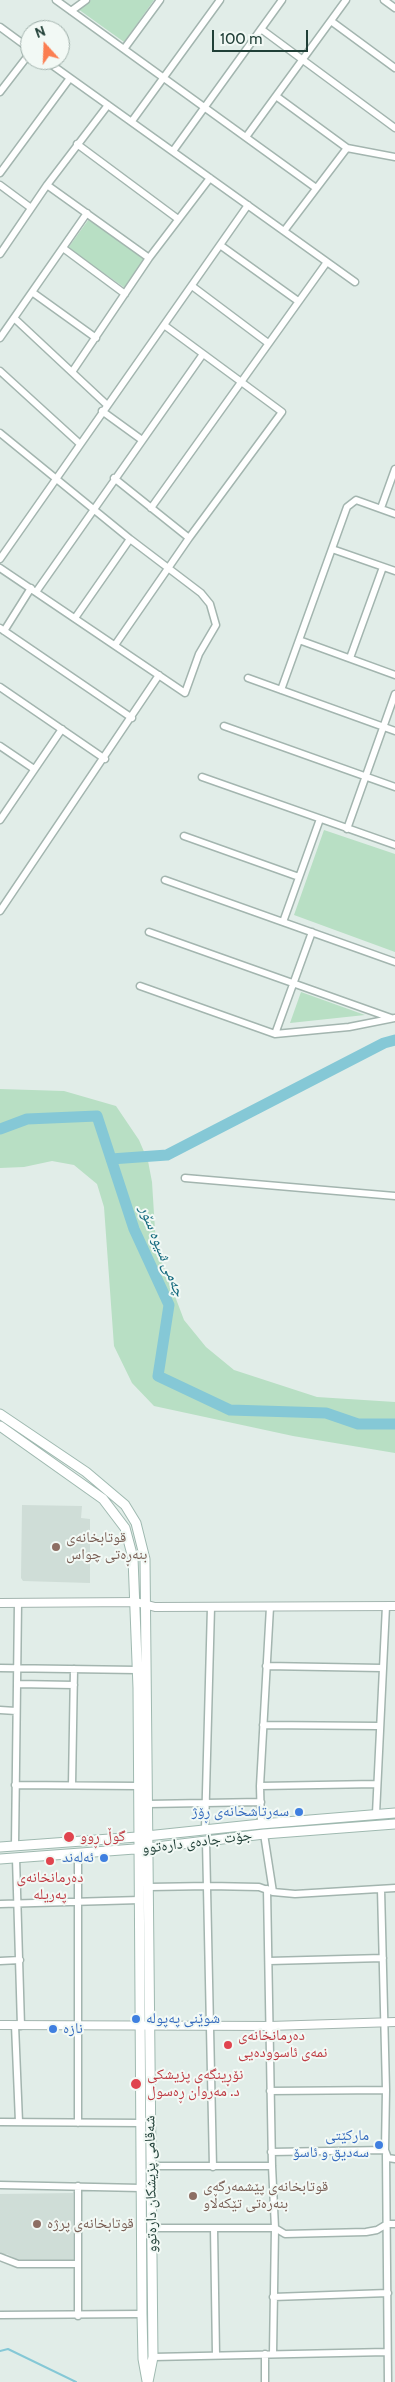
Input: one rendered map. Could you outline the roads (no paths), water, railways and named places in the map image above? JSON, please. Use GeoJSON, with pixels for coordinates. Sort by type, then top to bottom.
{"type":"FeatureCollection","features":[{"type":"Feature","properties":{"kind":"main road","name":"شەقامی پزیشکان دارەتوو"},"geometry":{"type":"LineString","coordinates":[[0,1414],[86,1472],[125,1505],[136,1523],[142,1540],[145,1559],[153,2357],[148,2372]]}},
{"type":"Feature","properties":{"kind":"main road","name":"شەقامی پزیشکان دارەتوو"},"geometry":{"type":"LineString","coordinates":[[0,1426],[103,1499],[124,1528],[129,1540],[136,1602],[142,2314],[148,2382]]}},
{"type":"Feature","properties":{"kind":"main road","name":"جۆت جادەی دارەتوو"},"geometry":{"type":"LineString","coordinates":[[0,1847],[137,1837],[205,1829],[395,1813]]}},
{"type":"Feature","properties":{"kind":"main road","name":"جۆت جادەی دارەتوو"},"geometry":{"type":"LineString","coordinates":[[0,1859],[148,1848],[264,1834],[395,1824]]}},
{"type":"Feature","properties":{"kind":"main road"},"geometry":{"type":"LineString","coordinates":[[141,2188],[151,2187]]}},
{"type":"Feature","properties":{"kind":"street"},"geometry":{"type":"LineString","coordinates":[[56,0],[316,188]]}},
{"type":"Feature","properties":{"kind":"street"},"geometry":{"type":"LineString","coordinates":[[70,11],[86,0]]}},
{"type":"Feature","properties":{"kind":"street"},"geometry":{"type":"LineString","coordinates":[[124,50],[160,0]]}},
{"type":"Feature","properties":{"kind":"street"},"geometry":{"type":"LineString","coordinates":[[132,122],[220,0]]}},
{"type":"Feature","properties":{"kind":"street"},"geometry":{"type":"LineString","coordinates":[[173,151],[282,0]]}},
{"type":"Feature","properties":{"kind":"street"},"geometry":{"type":"LineString","coordinates":[[246,137],[346,0]]}},
{"type":"Feature","properties":{"kind":"street"},"geometry":{"type":"LineString","coordinates":[[384,0],[395,8]]}},
{"type":"Feature","properties":{"kind":"street"},"geometry":{"type":"LineString","coordinates":[[331,20],[395,68]]}},
{"type":"Feature","properties":{"kind":"street"},"geometry":{"type":"LineString","coordinates":[[0,27],[20,42]]}},
{"type":"Feature","properties":{"kind":"street"},"geometry":{"type":"LineString","coordinates":[[261,29],[395,128]]}},
{"type":"Feature","properties":{"kind":"street"},"geometry":{"type":"LineString","coordinates":[[1,88],[20,65]]}},
{"type":"Feature","properties":{"kind":"street"},"geometry":{"type":"LineString","coordinates":[[59,70],[355,282]]}},
{"type":"Feature","properties":{"kind":"street"},"geometry":{"type":"LineString","coordinates":[[0,173],[70,78]]}},
{"type":"Feature","properties":{"kind":"street"},"geometry":{"type":"LineString","coordinates":[[276,96],[347,148],[395,157]]}},
{"type":"Feature","properties":{"kind":"street"},"geometry":{"type":"LineString","coordinates":[[0,254],[47,185],[108,105]]}},
{"type":"Feature","properties":{"kind":"street"},"geometry":{"type":"LineString","coordinates":[[77,144],[178,219]]}},
{"type":"Feature","properties":{"kind":"street"},"geometry":{"type":"LineString","coordinates":[[284,231],[347,148]]}},
{"type":"Feature","properties":{"kind":"street"},"geometry":{"type":"LineString","coordinates":[[72,372],[149,258],[210,178]]}},
{"type":"Feature","properties":{"kind":"street"},"geometry":{"type":"LineString","coordinates":[[0,185],[31,208]]}},
{"type":"Feature","properties":{"kind":"street"},"geometry":{"type":"LineString","coordinates":[[47,185],[149,258]]}},
{"type":"Feature","properties":{"kind":"street"},"geometry":{"type":"LineString","coordinates":[[0,559],[106,404],[248,205]]}},
{"type":"Feature","properties":{"kind":"street"},"geometry":{"type":"LineString","coordinates":[[0,338],[87,213]]}},
{"type":"Feature","properties":{"kind":"street"},"geometry":{"type":"LineString","coordinates":[[220,245],[298,301]]}},
{"type":"Feature","properties":{"kind":"street"},"geometry":{"type":"LineString","coordinates":[[62,248],[125,294]]}},
{"type":"Feature","properties":{"kind":"street"},"geometry":{"type":"LineString","coordinates":[[151,508],[327,262]]}},
{"type":"Feature","properties":{"kind":"street"},"geometry":{"type":"LineString","coordinates":[[192,286],[268,343]]}},
{"type":"Feature","properties":{"kind":"street"},"geometry":{"type":"LineString","coordinates":[[32,292],[96,338]]}},
{"type":"Feature","properties":{"kind":"street"},"geometry":{"type":"LineString","coordinates":[[14,318],[106,404]]}},
{"type":"Feature","properties":{"kind":"street"},"geometry":{"type":"LineString","coordinates":[[116,645],[189,538],[282,412],[164,325]]}},
{"type":"Feature","properties":{"kind":"street"},"geometry":{"type":"LineString","coordinates":[[132,718],[2,629],[34,590],[203,354]]}},
{"type":"Feature","properties":{"kind":"street"},"geometry":{"type":"LineString","coordinates":[[0,371],[79,443]]}},
{"type":"Feature","properties":{"kind":"street"},"geometry":{"type":"LineString","coordinates":[[102,411],[142,440]]}},
{"type":"Feature","properties":{"kind":"street"},"geometry":{"type":"LineString","coordinates":[[0,433],[130,539],[201,593],[210,604],[216,625],[199,654],[185,693],[0,568]]}},
{"type":"Feature","properties":{"kind":"street"},"geometry":{"type":"LineString","coordinates":[[381,508],[395,469]]}},
{"type":"Feature","properties":{"kind":"street"},"geometry":{"type":"LineString","coordinates":[[114,478],[189,538]]}},
{"type":"Feature","properties":{"kind":"street"},"geometry":{"type":"LineString","coordinates":[[281,690],[343,517],[351,502],[356,500],[395,514]]}},
{"type":"Feature","properties":{"kind":"street"},"geometry":{"type":"LineString","coordinates":[[75,618],[130,539]]}},
{"type":"Feature","properties":{"kind":"street"},"geometry":{"type":"LineString","coordinates":[[332,548],[395,571]]}},
{"type":"Feature","properties":{"kind":"street"},"geometry":{"type":"LineString","coordinates":[[350,658],[383,566]]}},
{"type":"Feature","properties":{"kind":"street"},"geometry":{"type":"LineString","coordinates":[[299,640],[395,675]]}},
{"type":"Feature","properties":{"kind":"street"},"geometry":{"type":"LineString","coordinates":[[0,911],[105,759],[159,675]]}},
{"type":"Feature","properties":{"kind":"street"},"geometry":{"type":"LineString","coordinates":[[248,678],[395,731]]}},
{"type":"Feature","properties":{"kind":"street"},"geometry":{"type":"LineString","coordinates":[[0,687],[105,759]]}},
{"type":"Feature","properties":{"kind":"street"},"geometry":{"type":"LineString","coordinates":[[347,829],[395,694]]}},
{"type":"Feature","properties":{"kind":"street"},"geometry":{"type":"LineString","coordinates":[[224,726],[395,787]]}},
{"type":"Feature","properties":{"kind":"street"},"geometry":{"type":"LineString","coordinates":[[0,820],[62,729]]}},
{"type":"Feature","properties":{"kind":"street"},"geometry":{"type":"LineString","coordinates":[[0,746],[34,769]]}},
{"type":"Feature","properties":{"kind":"street"},"geometry":{"type":"LineString","coordinates":[[202,777],[395,845]]}},
{"type":"Feature","properties":{"kind":"street"},"geometry":{"type":"LineString","coordinates":[[283,922],[320,819]]}},
{"type":"Feature","properties":{"kind":"street"},"geometry":{"type":"LineString","coordinates":[[184,836],[300,877]]}},
{"type":"Feature","properties":{"kind":"street"},"geometry":{"type":"LineString","coordinates":[[166,880],[395,962]]}},
{"type":"Feature","properties":{"kind":"street"},"geometry":{"type":"LineString","coordinates":[[149,932],[394,1018]]}},
{"type":"Feature","properties":{"kind":"street"},"geometry":{"type":"LineString","coordinates":[[275,1034],[312,932]]}},
{"type":"Feature","properties":{"kind":"street"},"geometry":{"type":"LineString","coordinates":[[140,986],[275,1034],[349,1027],[394,1018]]}},
{"type":"Feature","properties":{"kind":"street"},"geometry":{"type":"LineString","coordinates":[[185,1178],[395,1196]]}},
{"type":"Feature","properties":{"kind":"street"},"geometry":{"type":"LineString","coordinates":[[0,1603],[136,1602],[146,1606],[211,1607],[395,1606]]}},
{"type":"Feature","properties":{"kind":"street"},"geometry":{"type":"LineString","coordinates":[[14,1846],[18,1603]]}},
{"type":"Feature","properties":{"kind":"street"},"geometry":{"type":"LineString","coordinates":[[376,1814],[378,1726],[386,1606]]}},
{"type":"Feature","properties":{"kind":"street"},"geometry":{"type":"LineString","coordinates":[[205,1829],[211,1607]]}},
{"type":"Feature","properties":{"kind":"street"},"geometry":{"type":"LineString","coordinates":[[261,1824],[260,1786],[270,1607]]}},
{"type":"Feature","properties":{"kind":"street"},"geometry":{"type":"LineString","coordinates":[[266,1666],[382,1668]]}},
{"type":"Feature","properties":{"kind":"street"},"geometry":{"type":"LineString","coordinates":[[0,1668],[137,1670]]}},
{"type":"Feature","properties":{"kind":"street"},"geometry":{"type":"LineString","coordinates":[[72,1785],[74,1669]]}},
{"type":"Feature","properties":{"kind":"street"},"geometry":{"type":"LineString","coordinates":[[17,1684],[74,1686]]}},
{"type":"Feature","properties":{"kind":"street"},"geometry":{"type":"LineString","coordinates":[[0,1710],[16,1711]]}},
{"type":"Feature","properties":{"kind":"street"},"geometry":{"type":"LineString","coordinates":[[263,1725],[378,1726]]}},
{"type":"Feature","properties":{"kind":"street"},"geometry":{"type":"LineString","coordinates":[[260,1786],[376,1784]]}},
{"type":"Feature","properties":{"kind":"street"},"geometry":{"type":"LineString","coordinates":[[16,1785],[138,1786]]}},
{"type":"Feature","properties":{"kind":"street"},"geometry":{"type":"LineString","coordinates":[[148,1804],[261,1802]]}},
{"type":"Feature","properties":{"kind":"street"},"geometry":{"type":"LineString","coordinates":[[264,1834],[270,1891],[270,2091],[275,2228],[273,2354]]}},
{"type":"Feature","properties":{"kind":"street"},"geometry":{"type":"LineString","coordinates":[[206,1842],[209,1886],[213,2167]]}},
{"type":"Feature","properties":{"kind":"street"},"geometry":{"type":"LineString","coordinates":[[78,1853],[78,2123]]}},
{"type":"Feature","properties":{"kind":"street"},"geometry":{"type":"LineString","coordinates":[[16,1858],[20,1960],[18,2025],[19,2122]]}},
{"type":"Feature","properties":{"kind":"street"},"geometry":{"type":"LineString","coordinates":[[149,1887],[209,1886],[295,1894],[395,1888]]}},
{"type":"Feature","properties":{"kind":"street"},"geometry":{"type":"LineString","coordinates":[[381,1889],[386,2090],[388,2382]]}},
{"type":"Feature","properties":{"kind":"street"},"geometry":{"type":"LineString","coordinates":[[0,1904],[140,1900]]}},
{"type":"Feature","properties":{"kind":"street"},"geometry":{"type":"LineString","coordinates":[[269,1961],[382,1958]]}},
{"type":"Feature","properties":{"kind":"street"},"geometry":{"type":"LineString","coordinates":[[0,1961],[20,1960]]}},
{"type":"Feature","properties":{"kind":"street"},"geometry":{"type":"LineString","coordinates":[[0,2025],[150,2024],[270,2026],[395,2022]]}},
{"type":"Feature","properties":{"kind":"street"},"geometry":{"type":"LineString","coordinates":[[270,2091],[386,2090]]}},
{"type":"Feature","properties":{"kind":"street"},"geometry":{"type":"LineString","coordinates":[[0,2122],[141,2123]]}},
{"type":"Feature","properties":{"kind":"street"},"geometry":{"type":"LineString","coordinates":[[272,2152],[385,2152]]}},
{"type":"Feature","properties":{"kind":"street"},"geometry":{"type":"LineString","coordinates":[[385,2152],[390,2159],[395,2159]]}},
{"type":"Feature","properties":{"kind":"street"},"geometry":{"type":"LineString","coordinates":[[151,2166],[272,2166]]}},
{"type":"Feature","properties":{"kind":"street"},"geometry":{"type":"LineString","coordinates":[[0,2185],[141,2188]]}},
{"type":"Feature","properties":{"kind":"street"},"geometry":{"type":"LineString","coordinates":[[78,2186],[78,2316]]}},
{"type":"Feature","properties":{"kind":"street"},"geometry":{"type":"LineString","coordinates":[[152,2228],[275,2228],[285,2234],[366,2232],[377,2230],[386,2224],[395,2224]]}},
{"type":"Feature","properties":{"kind":"street"},"geometry":{"type":"LineString","coordinates":[[214,2228],[216,2355]]}},
{"type":"Feature","properties":{"kind":"street"},"geometry":{"type":"LineString","coordinates":[[0,2257],[18,2264],[77,2264]]}},
{"type":"Feature","properties":{"kind":"street"},"geometry":{"type":"LineString","coordinates":[[273,2296],[388,2293]]}},
{"type":"Feature","properties":{"kind":"street"},"geometry":{"type":"LineString","coordinates":[[0,2315],[78,2316],[142,2314]]}},
{"type":"Feature","properties":{"kind":"street"},"geometry":{"type":"LineString","coordinates":[[153,2357],[387,2352]]}},
{"type":"Feature","properties":{"kind":"street"},"geometry":{"type":"LineString","coordinates":[[265,2354],[265,2382]]}},
{"type":"Feature","properties":{"kind":"waterway"},"geometry":{"type":"LineString","coordinates":[[111,1159],[167,1155],[384,1043],[395,1040]]}},
{"type":"Feature","properties":{"kind":"waterway","name":"چەمی شیوە سۆر"},"geometry":{"type":"LineString","coordinates":[[0,1129],[27,1119],[97,1116],[134,1229],[169,1305],[158,1376],[230,1410],[326,1413],[358,1424],[395,1424]]}},
{"type":"Feature","properties":{"kind":"waterway"},"geometry":{"type":"LineString","coordinates":[[0,2351],[8,2349],[76,2382]]}},
{"type":"Feature","properties":{"kind":"place","name":"قوتابخانەی بنەڕەتی چواس"},"geometry":{"type":"Point","coordinates":[56,1547]}},
{"type":"Feature","properties":{"kind":"place","name":"سەرتاشخانەی ڕۆژ"},"geometry":{"type":"Point","coordinates":[299,1812]}},
{"type":"Feature","properties":{"kind":"place","name":"گوڵ ڕوو"},"geometry":{"type":"Point","coordinates":[69,1837]}},
{"type":"Feature","properties":{"kind":"place","name":"ئەلەند"},"geometry":{"type":"Point","coordinates":[104,1858]}},
{"type":"Feature","properties":{"kind":"place","name":"دەرمانخانەی پەریلە"},"geometry":{"type":"Point","coordinates":[50,1861]}},
{"type":"Feature","properties":{"kind":"place","name":"شوێنی پەپولە"},"geometry":{"type":"Point","coordinates":[136,2019]}},
{"type":"Feature","properties":{"kind":"place","name":"نازە"},"geometry":{"type":"Point","coordinates":[53,2029]}},
{"type":"Feature","properties":{"kind":"place","name":"دەرمانخانەی نمەی ئاسوودەیی"},"geometry":{"type":"Point","coordinates":[228,2045]}},
{"type":"Feature","properties":{"kind":"place","name":"نۆڕینگەی پزیشکی د. مەروان ڕەسول"},"geometry":{"type":"Point","coordinates":[136,2084]}},
{"type":"Feature","properties":{"kind":"place","name":"مارکێتی سەدیق و ئاسۆ"},"geometry":{"type":"Point","coordinates":[379,2145]}},
{"type":"Feature","properties":{"kind":"place","name":"قوتابخانەی پێشمەرگەی بنەرەتی تێکەڵاو"},"geometry":{"type":"Point","coordinates":[193,2196]}},
{"type":"Feature","properties":{"kind":"place","name":"قوتابخانەی پرژە"},"geometry":{"type":"Point","coordinates":[37,2224]}}]}
